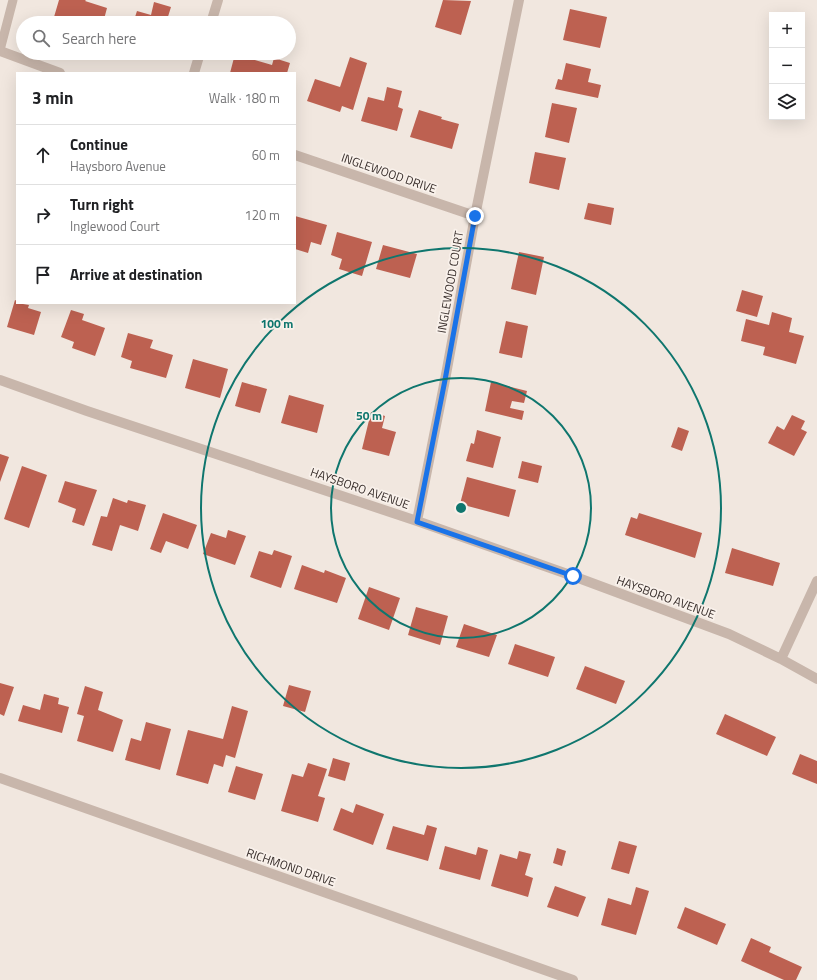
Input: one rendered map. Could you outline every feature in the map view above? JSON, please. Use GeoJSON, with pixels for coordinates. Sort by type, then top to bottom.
{"type":"FeatureCollection","features":[{"type":"Feature","properties":{"kind":"street"},"geometry":{"type":"LineString","coordinates":[[213,16],[218,0]]}},
{"type":"Feature","properties":{"kind":"street","name":"INGLEWOOD COURT"},"geometry":{"type":"LineString","coordinates":[[417,522],[475,216],[519,0]]}},
{"type":"Feature","properties":{"kind":"street"},"geometry":{"type":"LineString","coordinates":[[0,50],[16,56]]}},
{"type":"Feature","properties":{"kind":"street"},"geometry":{"type":"LineString","coordinates":[[26,60],[57,72]]}},
{"type":"Feature","properties":{"kind":"street"},"geometry":{"type":"LineString","coordinates":[[194,72],[198,60]]}},
{"type":"Feature","properties":{"kind":"street","name":"INGLEWOOD DRIVE"},"geometry":{"type":"LineString","coordinates":[[296,155],[475,216]]}},
{"type":"Feature","properties":{"kind":"street","name":"HAYSBORO AVENUE"},"geometry":{"type":"LineString","coordinates":[[0,380],[573,576],[729,634],[781,659],[817,679]]}},
{"type":"Feature","properties":{"kind":"street"},"geometry":{"type":"LineString","coordinates":[[781,659],[817,581]]}},
{"type":"Feature","properties":{"kind":"street","name":"RICHMOND DRIVE"},"geometry":{"type":"LineString","coordinates":[[0,778],[573,980]]}},
{"type":"Feature","properties":{"kind":"lane"},"geometry":{"type":"LineString","coordinates":[[0,50],[13,0]]}},
{"type":"Feature","properties":{"kind":"building"},"geometry":{"type":"Polygon","coordinates":[[[59,0],[86,0],[85,1],[107,8],[105,16],[54,16],[59,0]]]}},
{"type":"Feature","properties":{"kind":"building"},"geometry":{"type":"Polygon","coordinates":[[[443,0],[471,1],[461,35],[435,27],[443,0]]]}},
{"type":"Feature","properties":{"kind":"building"},"geometry":{"type":"Polygon","coordinates":[[[154,2],[171,7],[168,16],[135,16],[137,11],[151,15],[154,2]]]}},
{"type":"Feature","properties":{"kind":"building"},"geometry":{"type":"Polygon","coordinates":[[[570,9],[607,17],[600,48],[563,40],[570,9]]]}},
{"type":"Feature","properties":{"kind":"building"},"geometry":{"type":"Polygon","coordinates":[[[350,57],[367,63],[353,110],[342,106],[340,112],[307,101],[315,79],[340,87],[350,57]]]}},
{"type":"Feature","properties":{"kind":"building"},"geometry":{"type":"Polygon","coordinates":[[[233,60],[255,60],[272,65],[273,60],[280,60],[290,63],[287,72],[230,72],[233,60]]]}},
{"type":"Feature","properties":{"kind":"building"},"geometry":{"type":"Polygon","coordinates":[[[566,63],[591,69],[588,82],[601,85],[598,98],[555,89],[558,79],[562,80],[566,63]]]}},
{"type":"Feature","properties":{"kind":"building"},"geometry":{"type":"Polygon","coordinates":[[[387,87],[402,91],[398,107],[403,109],[397,131],[361,121],[368,97],[384,101],[387,87]]]}},
{"type":"Feature","properties":{"kind":"building"},"geometry":{"type":"Polygon","coordinates":[[[552,103],[577,108],[569,143],[545,137],[552,103]]]}},
{"type":"Feature","properties":{"kind":"building"},"geometry":{"type":"Polygon","coordinates":[[[419,110],[442,117],[441,119],[459,124],[452,149],[410,137],[419,110]]]}},
{"type":"Feature","properties":{"kind":"building"},"geometry":{"type":"Polygon","coordinates":[[[535,152],[566,158],[559,190],[529,183],[535,152]]]}},
{"type":"Feature","properties":{"kind":"building"},"geometry":{"type":"Polygon","coordinates":[[[588,203],[614,208],[611,225],[584,219],[588,203]]]}},
{"type":"Feature","properties":{"kind":"building"},"geometry":{"type":"Polygon","coordinates":[[[296,216],[327,225],[321,245],[311,242],[308,253],[296,249],[296,216]]]}},
{"type":"Feature","properties":{"kind":"building"},"geometry":{"type":"Polygon","coordinates":[[[337,232],[372,242],[362,276],[339,269],[342,259],[331,255],[337,232]]]}},
{"type":"Feature","properties":{"kind":"building"},"geometry":{"type":"Polygon","coordinates":[[[383,245],[417,254],[410,278],[376,269],[383,245]]]}},
{"type":"Feature","properties":{"kind":"building"},"geometry":{"type":"Polygon","coordinates":[[[519,252],[544,257],[536,295],[511,289],[519,252]]]}},
{"type":"Feature","properties":{"kind":"building"},"geometry":{"type":"Polygon","coordinates":[[[742,290],[763,296],[757,317],[736,311],[742,290]]]}},
{"type":"Feature","properties":{"kind":"building"},"geometry":{"type":"Polygon","coordinates":[[[15,300],[16,304],[29,305],[28,308],[41,312],[34,335],[7,327],[15,300]]]}},
{"type":"Feature","properties":{"kind":"building"},"geometry":{"type":"Polygon","coordinates":[[[71,310],[84,314],[82,320],[105,328],[95,356],[72,348],[74,342],[61,337],[71,310]]]}},
{"type":"Feature","properties":{"kind":"building"},"geometry":{"type":"Polygon","coordinates":[[[772,312],[792,318],[789,332],[804,336],[796,364],[763,355],[765,347],[741,341],[746,319],[769,325],[772,312]]]}},
{"type":"Feature","properties":{"kind":"building"},"geometry":{"type":"Polygon","coordinates":[[[506,321],[528,326],[522,358],[499,353],[506,321]]]}},
{"type":"Feature","properties":{"kind":"building"},"geometry":{"type":"Polygon","coordinates":[[[128,333],[153,340],[150,348],[173,355],[166,378],[130,368],[132,361],[121,357],[128,333]]]}},
{"type":"Feature","properties":{"kind":"building"},"geometry":{"type":"Polygon","coordinates":[[[193,359],[228,369],[220,398],[185,388],[193,359]]]}},
{"type":"Feature","properties":{"kind":"building"},"geometry":{"type":"Polygon","coordinates":[[[242,382],[267,389],[260,413],[235,406],[242,382]]]}},
{"type":"Feature","properties":{"kind":"building"},"geometry":{"type":"Polygon","coordinates":[[[491,382],[527,391],[524,403],[512,401],[510,408],[524,411],[522,420],[485,411],[491,382]]]}},
{"type":"Feature","properties":{"kind":"building"},"geometry":{"type":"Polygon","coordinates":[[[289,395],[324,405],[317,433],[281,423],[289,395]]]}},
{"type":"Feature","properties":{"kind":"building"},"geometry":{"type":"Polygon","coordinates":[[[371,412],[385,416],[382,428],[396,432],[389,456],[362,449],[371,412]]]}},
{"type":"Feature","properties":{"kind":"building"},"geometry":{"type":"Polygon","coordinates":[[[792,415],[805,421],[801,429],[807,432],[794,456],[768,443],[777,426],[784,430],[792,415]]]}},
{"type":"Feature","properties":{"kind":"building"},"geometry":{"type":"Polygon","coordinates":[[[678,427],[689,431],[682,451],[671,447],[678,427]]]}},
{"type":"Feature","properties":{"kind":"building"},"geometry":{"type":"Polygon","coordinates":[[[477,430],[501,437],[493,468],[466,461],[471,443],[474,444],[477,430]]]}},
{"type":"Feature","properties":{"kind":"building"},"geometry":{"type":"Polygon","coordinates":[[[0,454],[9,457],[0,482],[0,454]]]}},
{"type":"Feature","properties":{"kind":"building"},"geometry":{"type":"Polygon","coordinates":[[[522,461],[542,466],[538,483],[518,478],[522,461]]]}},
{"type":"Feature","properties":{"kind":"building"},"geometry":{"type":"Polygon","coordinates":[[[22,466],[47,475],[29,528],[4,519],[22,466]]]}},
{"type":"Feature","properties":{"kind":"building"},"geometry":{"type":"Polygon","coordinates":[[[467,477],[516,490],[509,517],[460,504],[467,477]]]}},
{"type":"Feature","properties":{"kind":"building"},"geometry":{"type":"Polygon","coordinates":[[[65,481],[97,490],[84,526],[72,522],[76,509],[58,502],[65,481]]]}},
{"type":"Feature","properties":{"kind":"building"},"geometry":{"type":"Polygon","coordinates":[[[113,498],[127,503],[128,500],[146,505],[138,531],[120,525],[112,551],[92,545],[101,516],[107,517],[113,498]]]}},
{"type":"Feature","properties":{"kind":"building"},"geometry":{"type":"Polygon","coordinates":[[[163,513],[197,525],[188,549],[166,541],[161,553],[150,549],[163,513]]]}},
{"type":"Feature","properties":{"kind":"building"},"geometry":{"type":"Polygon","coordinates":[[[639,513],[702,533],[695,558],[625,535],[631,517],[637,519],[639,513]]]}},
{"type":"Feature","properties":{"kind":"building"},"geometry":{"type":"Polygon","coordinates":[[[228,530],[246,536],[235,565],[203,554],[211,533],[226,538],[228,530]]]}},
{"type":"Feature","properties":{"kind":"building"},"geometry":{"type":"Polygon","coordinates":[[[732,548],[780,563],[773,586],[725,573],[732,548]]]}},
{"type":"Feature","properties":{"kind":"building"},"geometry":{"type":"Polygon","coordinates":[[[274,550],[292,556],[281,588],[250,577],[259,551],[272,555],[274,550]]]}},
{"type":"Feature","properties":{"kind":"building"},"geometry":{"type":"Polygon","coordinates":[[[302,565],[324,573],[325,570],[346,578],[337,603],[294,589],[302,565]]]}},
{"type":"Feature","properties":{"kind":"building"},"geometry":{"type":"Polygon","coordinates":[[[369,587],[400,598],[389,630],[358,619],[369,587]]]}},
{"type":"Feature","properties":{"kind":"building"},"geometry":{"type":"Polygon","coordinates":[[[416,607],[448,616],[440,645],[408,635],[416,607]]]}},
{"type":"Feature","properties":{"kind":"building"},"geometry":{"type":"Polygon","coordinates":[[[464,624],[497,635],[489,657],[456,647],[464,624]]]}},
{"type":"Feature","properties":{"kind":"building"},"geometry":{"type":"Polygon","coordinates":[[[515,644],[555,657],[548,677],[508,664],[515,644]]]}},
{"type":"Feature","properties":{"kind":"building"},"geometry":{"type":"Polygon","coordinates":[[[585,666],[625,681],[616,704],[576,689],[585,666]]]}},
{"type":"Feature","properties":{"kind":"building"},"geometry":{"type":"Polygon","coordinates":[[[0,683],[14,687],[4,716],[0,714],[0,683]]]}},
{"type":"Feature","properties":{"kind":"building"},"geometry":{"type":"Polygon","coordinates":[[[289,685],[311,691],[305,712],[283,706],[289,685]]]}},
{"type":"Feature","properties":{"kind":"building"},"geometry":{"type":"Polygon","coordinates":[[[85,686],[103,692],[98,710],[123,720],[113,752],[77,741],[84,716],[77,714],[85,686]]]}},
{"type":"Feature","properties":{"kind":"building"},"geometry":{"type":"Polygon","coordinates":[[[44,694],[59,698],[58,704],[69,707],[62,733],[18,721],[23,705],[40,710],[44,694]]]}},
{"type":"Feature","properties":{"kind":"building"},"geometry":{"type":"Polygon","coordinates":[[[232,706],[248,711],[235,758],[226,755],[223,767],[214,764],[208,784],[176,775],[188,730],[223,739],[232,706]]]}},
{"type":"Feature","properties":{"kind":"building"},"geometry":{"type":"Polygon","coordinates":[[[725,714],[776,737],[767,756],[716,734],[725,714]]]}},
{"type":"Feature","properties":{"kind":"building"},"geometry":{"type":"Polygon","coordinates":[[[146,722],[171,729],[160,770],[125,760],[131,738],[141,741],[146,722]]]}},
{"type":"Feature","properties":{"kind":"building"},"geometry":{"type":"Polygon","coordinates":[[[800,754],[817,761],[817,784],[792,774],[800,754]]]}},
{"type":"Feature","properties":{"kind":"building"},"geometry":{"type":"Polygon","coordinates":[[[333,758],[350,763],[345,781],[328,776],[333,758]]]}},
{"type":"Feature","properties":{"kind":"building"},"geometry":{"type":"Polygon","coordinates":[[[308,763],[327,769],[318,796],[325,798],[318,822],[281,811],[292,774],[303,777],[308,763]]]}},
{"type":"Feature","properties":{"kind":"building"},"geometry":{"type":"Polygon","coordinates":[[[236,766],[263,774],[255,800],[228,792],[236,766]]]}},
{"type":"Feature","properties":{"kind":"building"},"geometry":{"type":"Polygon","coordinates":[[[356,804],[384,814],[373,845],[333,830],[341,808],[353,813],[356,804]]]}},
{"type":"Feature","properties":{"kind":"building"},"geometry":{"type":"Polygon","coordinates":[[[427,825],[437,828],[428,861],[386,849],[393,826],[424,835],[427,825]]]}},
{"type":"Feature","properties":{"kind":"building"},"geometry":{"type":"Polygon","coordinates":[[[619,841],[637,846],[629,874],[611,869],[619,841]]]}},
{"type":"Feature","properties":{"kind":"building"},"geometry":{"type":"Polygon","coordinates":[[[445,846],[476,855],[478,847],[488,850],[480,880],[439,869],[445,846]]]}},
{"type":"Feature","properties":{"kind":"building"},"geometry":{"type":"Polygon","coordinates":[[[557,848],[566,851],[562,866],[553,863],[557,848]]]}},
{"type":"Feature","properties":{"kind":"building"},"geometry":{"type":"Polygon","coordinates":[[[519,851],[531,854],[525,875],[533,878],[528,897],[491,886],[500,854],[517,859],[519,851]]]}},
{"type":"Feature","properties":{"kind":"building"},"geometry":{"type":"Polygon","coordinates":[[[555,886],[586,897],[578,917],[547,907],[555,886]]]}},
{"type":"Feature","properties":{"kind":"building"},"geometry":{"type":"Polygon","coordinates":[[[636,887],[649,891],[636,935],[601,925],[608,898],[631,905],[636,887]]]}},
{"type":"Feature","properties":{"kind":"building"},"geometry":{"type":"Polygon","coordinates":[[[685,907],[726,924],[717,945],[677,928],[685,907]]]}},
{"type":"Feature","properties":{"kind":"building"},"geometry":{"type":"Polygon","coordinates":[[[751,938],[771,947],[769,952],[802,967],[796,980],[784,980],[741,961],[751,938]]]}},
{"type":"Feature","properties":{"kind":"route"},"geometry":{"type":"LineString","coordinates":[[475,216],[417,522],[573,576]]}}]}
